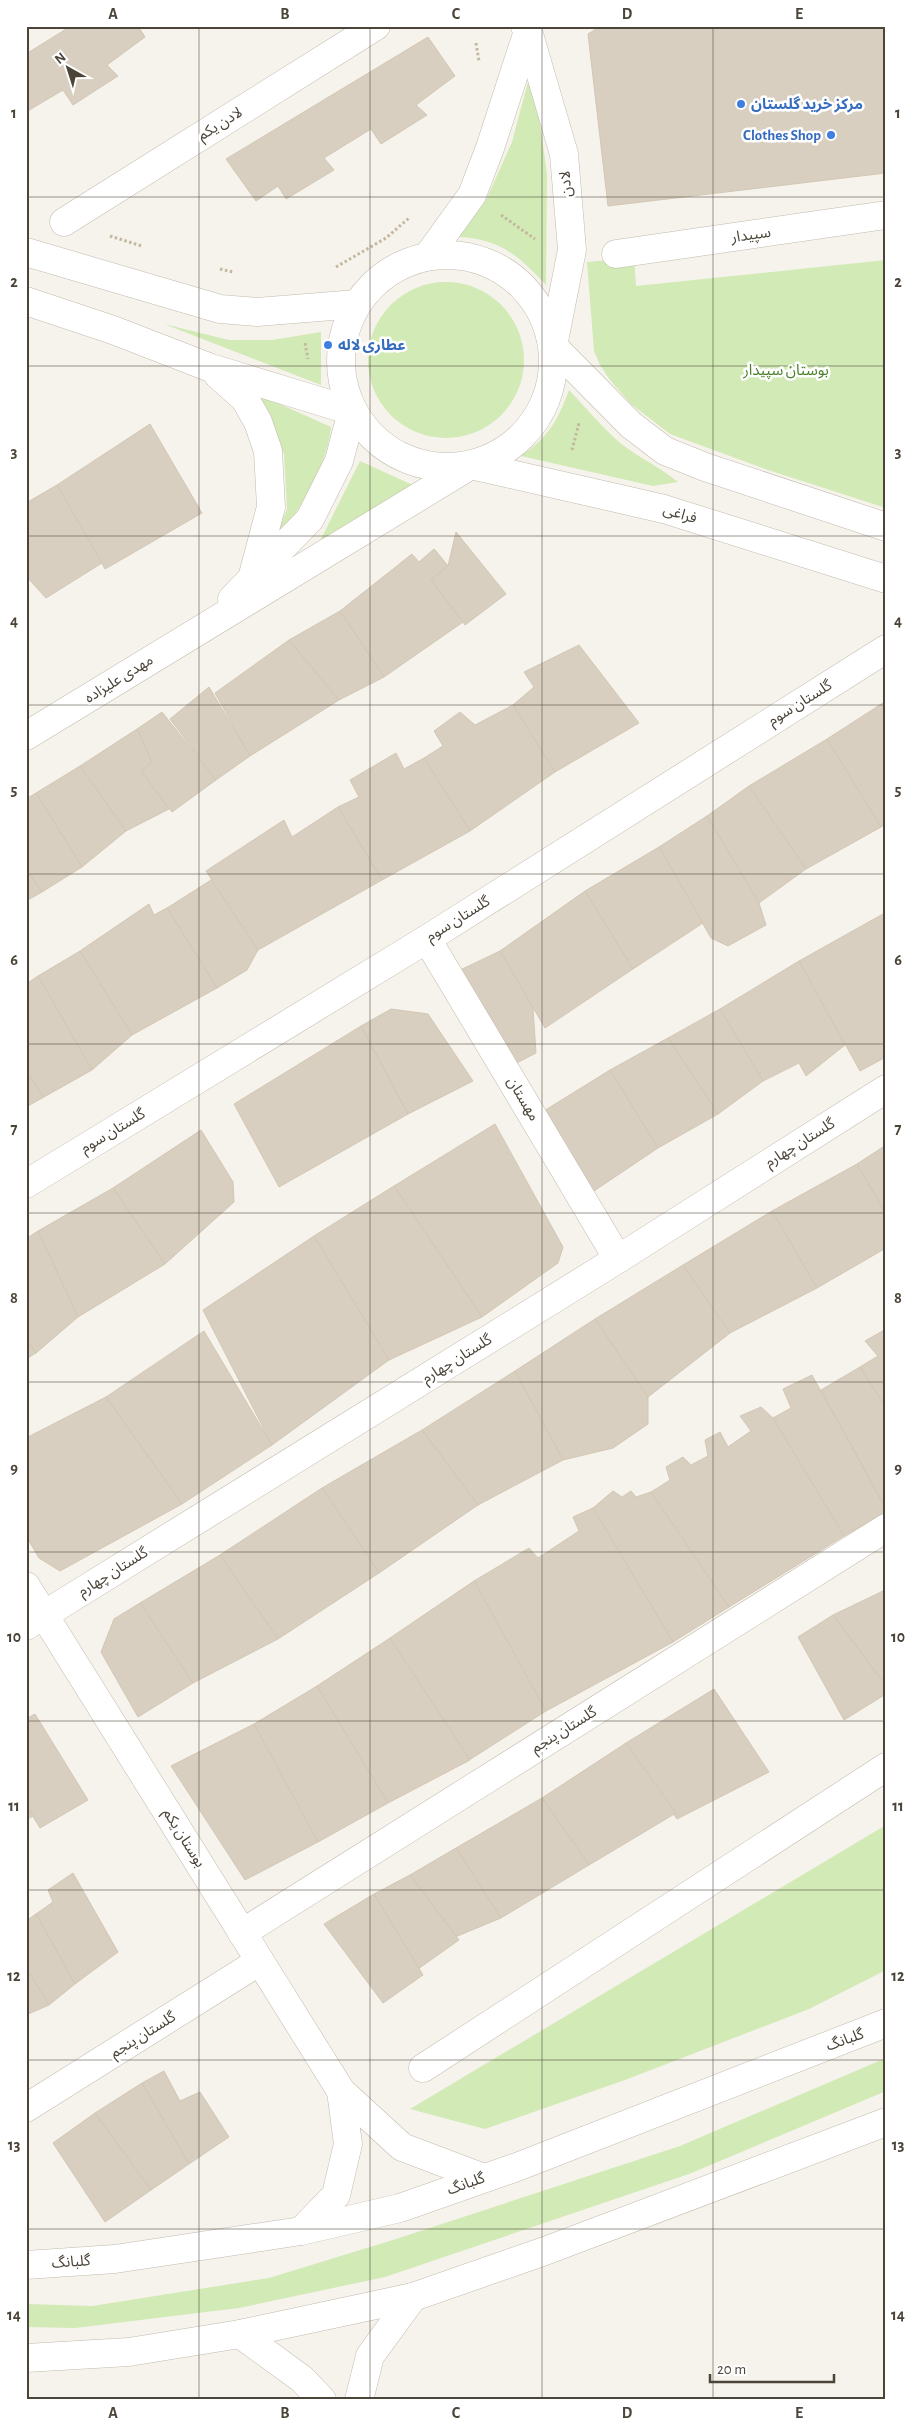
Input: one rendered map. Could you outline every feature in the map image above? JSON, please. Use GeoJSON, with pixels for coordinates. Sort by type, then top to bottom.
{"type":"FeatureCollection","features":[{"type":"Feature","properties":{"kind":"street","name":"لادن یکم"},"geometry":{"type":"LineString","coordinates":[[64,222],[376,26]]}},
{"type":"Feature","properties":{"kind":"street"},"geometry":{"type":"LineString","coordinates":[[428,256],[472,195],[490,148],[529,28]]}},
{"type":"Feature","properties":{"kind":"street","name":"لادن"},"geometry":{"type":"LineString","coordinates":[[529,28],[564,154],[572,250],[553,346]]}},
{"type":"Feature","properties":{"kind":"street","name":"سپیدار"},"geometry":{"type":"LineString","coordinates":[[616,254],[886,216]]}},
{"type":"Feature","properties":{"kind":"street"},"geometry":{"type":"LineString","coordinates":[[26,252],[220,310],[256,312],[357,304]]}},
{"type":"Feature","properties":{"kind":"street"},"geometry":{"type":"LineString","coordinates":[[463,255],[479,260],[496,266],[524,286],[543,314],[553,346],[553,378],[544,408],[525,434],[500,454],[471,465],[436,468],[402,458],[373,439],[352,411],[342,384],[340,356],[345,329],[357,304],[376,281],[400,265],[428,256],[463,255]]}},
{"type":"Feature","properties":{"kind":"street"},"geometry":{"type":"LineString","coordinates":[[26,301],[113,330],[211,368],[352,411]]}},
{"type":"Feature","properties":{"kind":"street"},"geometry":{"type":"LineString","coordinates":[[553,346],[631,425],[665,451],[705,467],[886,526]]}},
{"type":"Feature","properties":{"kind":"street"},"geometry":{"type":"LineString","coordinates":[[211,368],[244,399],[258,422],[268,451],[271,507],[253,576]]}},
{"type":"Feature","properties":{"kind":"street"},"geometry":{"type":"LineString","coordinates":[[211,622],[253,576],[310,519],[339,461],[352,411]]}},
{"type":"Feature","properties":{"kind":"street","name":"فراغی"},"geometry":{"type":"LineString","coordinates":[[471,465],[664,509],[886,579]]}},
{"type":"Feature","properties":{"kind":"street","name":"مهدی علیزاده"},"geometry":{"type":"LineString","coordinates":[[26,736],[471,465]]}},
{"type":"Feature","properties":{"kind":"street","name":"گلستان سوم"},"geometry":{"type":"LineString","coordinates":[[26,1184],[427,939],[886,649]]}},
{"type":"Feature","properties":{"kind":"street","name":"مهستان"},"geometry":{"type":"LineString","coordinates":[[427,939],[618,1258]]}},
{"type":"Feature","properties":{"kind":"street","name":"گلستان چهارم"},"geometry":{"type":"LineString","coordinates":[[35,1620],[618,1258],[886,1089]]}},
{"type":"Feature","properties":{"kind":"street","name":"گلستان پنجم"},"geometry":{"type":"LineString","coordinates":[[242,1933],[886,1528]]}},
{"type":"Feature","properties":{"kind":"street","name":"بوستان یکم"},"geometry":{"type":"LineString","coordinates":[[26,1586],[35,1620],[242,1933],[341,2091],[402,2147],[484,2178]]}},
{"type":"Feature","properties":{"kind":"street"},"geometry":{"type":"LineString","coordinates":[[423,2068],[886,1767]]}},
{"type":"Feature","properties":{"kind":"street","name":"گلستان پنجم"},"geometry":{"type":"LineString","coordinates":[[26,2108],[260,1961]]}},
{"type":"Feature","properties":{"kind":"street","name":"گلبانگ"},"geometry":{"type":"LineString","coordinates":[[26,2265],[115,2259],[301,2232],[400,2208],[484,2178],[886,2023]]}},
{"type":"Feature","properties":{"kind":"street","name":"بوستان یکم"},"geometry":{"type":"LineString","coordinates":[[301,2232],[336,2195],[348,2144],[341,2091]]}},
{"type":"Feature","properties":{"kind":"street"},"geometry":{"type":"LineString","coordinates":[[26,2358],[129,2352],[240,2334],[413,2297],[545,2252],[886,2122]]}},
{"type":"Feature","properties":{"kind":"street"},"geometry":{"type":"LineString","coordinates":[[359,2400],[370,2356],[413,2297]]}},
{"type":"Feature","properties":{"kind":"street"},"geometry":{"type":"LineString","coordinates":[[240,2334],[302,2379],[322,2400]]}},
{"type":"Feature","properties":{"kind":"path"},"geometry":{"type":"LineString","coordinates":[[476,42],[479,62]]}},
{"type":"Feature","properties":{"kind":"path"},"geometry":{"type":"LineString","coordinates":[[498,212],[541,243]]}},
{"type":"Feature","properties":{"kind":"path"},"geometry":{"type":"LineString","coordinates":[[332,269],[342,266],[386,238],[413,214]]}},
{"type":"Feature","properties":{"kind":"path"},"geometry":{"type":"LineString","coordinates":[[64,222],[149,248]]}},
{"type":"Feature","properties":{"kind":"path"},"geometry":{"type":"LineString","coordinates":[[215,268],[237,273]]}},
{"type":"Feature","properties":{"kind":"path"},"geometry":{"type":"LineString","coordinates":[[304,338],[309,364]]}},
{"type":"Feature","properties":{"kind":"path"},"geometry":{"type":"LineString","coordinates":[[562,485],[581,414]]}},
{"type":"Feature","properties":{"kind":"green space"},"geometry":{"type":"Polygon","coordinates":[[[532,67],[547,174],[546,285],[508,251],[486,241],[459,237],[487,198],[512,142],[532,67]]]}},
{"type":"Feature","properties":{"kind":"green space","name":"بوستان سپیدار"},"geometry":{"type":"Polygon","coordinates":[[[634,258],[636,286],[886,260],[886,508],[771,471],[670,434],[631,404],[610,380],[600,365],[594,351],[587,262],[634,258]]]}},
{"type":"Feature","properties":{"kind":"green space"},"geometry":{"type":"Polygon","coordinates":[[[446,282],[476,288],[489,295],[501,305],[511,317],[518,330],[524,360],[518,390],[511,403],[501,415],[489,425],[476,432],[446,438],[416,432],[403,425],[391,415],[381,403],[374,390],[368,360],[374,330],[381,317],[391,305],[403,295],[416,288],[446,282]]]}},
{"type":"Feature","properties":{"kind":"green space"},"geometry":{"type":"Polygon","coordinates":[[[164,324],[229,340],[272,340],[321,332],[321,385],[164,324]]]}},
{"type":"Feature","properties":{"kind":"green space"},"geometry":{"type":"Polygon","coordinates":[[[569,390],[620,443],[678,482],[653,486],[521,456],[551,428],[569,390]]]}},
{"type":"Feature","properties":{"kind":"green space"},"geometry":{"type":"Polygon","coordinates":[[[253,392],[331,427],[329,441],[319,471],[311,487],[294,516],[275,539],[287,509],[284,454],[274,430],[253,392]]]}},
{"type":"Feature","properties":{"kind":"green space"},"geometry":{"type":"Polygon","coordinates":[[[360,461],[415,486],[316,549],[360,461]]]}},
{"type":"Feature","properties":{"kind":"green space"},"geometry":{"type":"Polygon","coordinates":[[[886,1825],[886,1970],[809,2009],[625,2080],[485,2129],[410,2109],[886,1825]]]}},
{"type":"Feature","properties":{"kind":"green space"},"geometry":{"type":"Polygon","coordinates":[[[886,2058],[886,2091],[689,2174],[385,2277],[239,2308],[75,2328],[26,2327],[26,2304],[92,2306],[269,2278],[396,2239],[680,2146],[886,2058]]]}},
{"type":"Feature","properties":{"kind":"building"},"geometry":{"type":"Polygon","coordinates":[[[71,26],[138,26],[145,37],[107,65],[118,76],[73,105],[63,90],[26,112],[26,54],[71,26]]]}},
{"type":"Feature","properties":{"kind":"building","name":"مرکز خرید گلستان"},"geometry":{"type":"Polygon","coordinates":[[[601,26],[886,26],[886,173],[608,206],[588,34],[601,26]]]}},
{"type":"Feature","properties":{"kind":"building"},"geometry":{"type":"Polygon","coordinates":[[[428,37],[455,76],[416,105],[427,115],[381,144],[371,129],[324,158],[334,170],[286,199],[278,186],[256,201],[226,159],[428,37]]]}},
{"type":"Feature","properties":{"kind":"building"},"geometry":{"type":"Polygon","coordinates":[[[150,424],[202,513],[105,569],[57,485],[150,424]]]}},
{"type":"Feature","properties":{"kind":"building"},"geometry":{"type":"Polygon","coordinates":[[[57,485],[102,563],[46,598],[26,576],[26,503],[57,485]]]}},
{"type":"Feature","properties":{"kind":"building"},"geometry":{"type":"Polygon","coordinates":[[[456,532],[506,594],[465,625],[431,580],[434,549],[448,566],[456,532]]]}},
{"type":"Feature","properties":{"kind":"building"},"geometry":{"type":"Polygon","coordinates":[[[434,549],[448,566],[431,580],[463,622],[384,677],[340,611],[412,554],[419,562],[434,549]]]}},
{"type":"Feature","properties":{"kind":"building"},"geometry":{"type":"Polygon","coordinates":[[[340,611],[384,677],[339,700],[289,640],[340,611]]]}},
{"type":"Feature","properties":{"kind":"building"},"geometry":{"type":"Polygon","coordinates":[[[289,640],[339,700],[250,756],[215,693],[289,640]]]}},
{"type":"Feature","properties":{"kind":"building"},"geometry":{"type":"Polygon","coordinates":[[[579,645],[639,723],[555,772],[513,705],[534,687],[524,672],[579,645]]]}},
{"type":"Feature","properties":{"kind":"building"},"geometry":{"type":"Polygon","coordinates":[[[209,687],[250,756],[216,780],[170,719],[209,687]]]}},
{"type":"Feature","properties":{"kind":"building"},"geometry":{"type":"Polygon","coordinates":[[[886,701],[886,824],[877,829],[827,739],[886,701]]]}},
{"type":"Feature","properties":{"kind":"building"},"geometry":{"type":"Polygon","coordinates":[[[513,705],[555,772],[470,831],[424,758],[443,746],[434,731],[460,712],[475,725],[513,705]]]}},
{"type":"Feature","properties":{"kind":"building"},"geometry":{"type":"Polygon","coordinates":[[[162,712],[216,780],[172,812],[141,771],[152,762],[137,729],[162,712]]]}},
{"type":"Feature","properties":{"kind":"building"},"geometry":{"type":"Polygon","coordinates":[[[137,729],[152,762],[141,771],[169,809],[126,831],[80,766],[137,729]]]}},
{"type":"Feature","properties":{"kind":"building"},"geometry":{"type":"Polygon","coordinates":[[[827,739],[881,827],[806,869],[749,786],[827,739]]]}},
{"type":"Feature","properties":{"kind":"building"},"geometry":{"type":"Polygon","coordinates":[[[396,753],[404,769],[424,758],[470,831],[382,880],[338,807],[359,797],[350,780],[396,753]]]}},
{"type":"Feature","properties":{"kind":"building"},"geometry":{"type":"Polygon","coordinates":[[[80,766],[126,831],[82,867],[36,793],[80,766]]]}},
{"type":"Feature","properties":{"kind":"building"},"geometry":{"type":"Polygon","coordinates":[[[749,786],[806,869],[759,903],[707,816],[749,786]]]}},
{"type":"Feature","properties":{"kind":"building"},"geometry":{"type":"Polygon","coordinates":[[[36,793],[82,867],[42,892],[26,869],[26,799],[36,793]]]}},
{"type":"Feature","properties":{"kind":"building"},"geometry":{"type":"Polygon","coordinates":[[[338,807],[382,880],[258,950],[206,871],[284,820],[292,837],[338,807]]]}},
{"type":"Feature","properties":{"kind":"building"},"geometry":{"type":"Polygon","coordinates":[[[707,816],[759,903],[766,925],[728,946],[711,938],[659,847],[707,816]]]}},
{"type":"Feature","properties":{"kind":"building"},"geometry":{"type":"Polygon","coordinates":[[[659,847],[703,923],[633,969],[585,891],[659,847]]]}},
{"type":"Feature","properties":{"kind":"building"},"geometry":{"type":"Polygon","coordinates":[[[26,869],[42,892],[26,901],[26,869]]]}},
{"type":"Feature","properties":{"kind":"building"},"geometry":{"type":"Polygon","coordinates":[[[211,880],[258,950],[247,970],[217,988],[167,908],[211,880]]]}},
{"type":"Feature","properties":{"kind":"building"},"geometry":{"type":"Polygon","coordinates":[[[585,891],[633,969],[545,1028],[500,951],[585,891]]]}},
{"type":"Feature","properties":{"kind":"building"},"geometry":{"type":"Polygon","coordinates":[[[149,904],[154,915],[167,908],[217,988],[132,1035],[80,951],[149,904]]]}},
{"type":"Feature","properties":{"kind":"building"},"geometry":{"type":"Polygon","coordinates":[[[883,914],[886,918],[886,1057],[860,1071],[799,961],[883,914]]]}},
{"type":"Feature","properties":{"kind":"building"},"geometry":{"type":"Polygon","coordinates":[[[80,951],[132,1035],[92,1070],[38,976],[80,951]]]}},
{"type":"Feature","properties":{"kind":"building"},"geometry":{"type":"Polygon","coordinates":[[[500,951],[533,1008],[536,1053],[511,1066],[454,973],[500,951]]]}},
{"type":"Feature","properties":{"kind":"building"},"geometry":{"type":"Polygon","coordinates":[[[799,961],[845,1045],[806,1076],[799,1063],[763,1081],[720,1009],[799,961]]]}},
{"type":"Feature","properties":{"kind":"building"},"geometry":{"type":"Polygon","coordinates":[[[38,976],[92,1070],[44,1097],[26,1071],[26,984],[38,976]]]}},
{"type":"Feature","properties":{"kind":"building"},"geometry":{"type":"Polygon","coordinates":[[[391,1009],[428,1014],[473,1081],[408,1114],[361,1026],[391,1009]]]}},
{"type":"Feature","properties":{"kind":"building"},"geometry":{"type":"Polygon","coordinates":[[[720,1009],[763,1081],[718,1114],[668,1038],[720,1009]]]}},
{"type":"Feature","properties":{"kind":"building"},"geometry":{"type":"Polygon","coordinates":[[[361,1026],[408,1114],[279,1187],[234,1104],[361,1026]]]}},
{"type":"Feature","properties":{"kind":"building"},"geometry":{"type":"Polygon","coordinates":[[[668,1038],[718,1114],[658,1148],[610,1070],[668,1038]]]}},
{"type":"Feature","properties":{"kind":"building"},"geometry":{"type":"Polygon","coordinates":[[[610,1070],[658,1148],[594,1191],[583,1182],[539,1114],[610,1070]]]}},
{"type":"Feature","properties":{"kind":"building"},"geometry":{"type":"Polygon","coordinates":[[[26,1071],[44,1097],[26,1107],[26,1071]]]}},
{"type":"Feature","properties":{"kind":"building"},"geometry":{"type":"Polygon","coordinates":[[[495,1124],[563,1247],[558,1263],[482,1317],[394,1186],[495,1124]]]}},
{"type":"Feature","properties":{"kind":"building"},"geometry":{"type":"Polygon","coordinates":[[[201,1130],[233,1182],[234,1202],[165,1264],[113,1188],[201,1130]]]}},
{"type":"Feature","properties":{"kind":"building"},"geometry":{"type":"Polygon","coordinates":[[[886,1145],[886,1214],[857,1164],[886,1145]]]}},
{"type":"Feature","properties":{"kind":"building"},"geometry":{"type":"Polygon","coordinates":[[[857,1164],[886,1214],[886,1248],[817,1288],[772,1211],[857,1164]]]}},
{"type":"Feature","properties":{"kind":"building"},"geometry":{"type":"Polygon","coordinates":[[[394,1186],[482,1317],[389,1360],[314,1236],[394,1186]]]}},
{"type":"Feature","properties":{"kind":"building"},"geometry":{"type":"Polygon","coordinates":[[[113,1188],[165,1264],[78,1317],[38,1231],[113,1188]]]}},
{"type":"Feature","properties":{"kind":"building"},"geometry":{"type":"Polygon","coordinates":[[[772,1211],[817,1288],[730,1333],[683,1265],[772,1211]]]}},
{"type":"Feature","properties":{"kind":"building"},"geometry":{"type":"Polygon","coordinates":[[[38,1231],[78,1317],[36,1353],[26,1338],[26,1239],[38,1231]]]}},
{"type":"Feature","properties":{"kind":"building"},"geometry":{"type":"Polygon","coordinates":[[[314,1236],[389,1360],[272,1445],[203,1310],[314,1236]]]}},
{"type":"Feature","properties":{"kind":"building"},"geometry":{"type":"Polygon","coordinates":[[[683,1265],[730,1333],[648,1397],[595,1319],[683,1265]]]}},
{"type":"Feature","properties":{"kind":"building"},"geometry":{"type":"Polygon","coordinates":[[[595,1319],[648,1397],[648,1424],[613,1448],[563,1460],[515,1371],[595,1319]]]}},
{"type":"Feature","properties":{"kind":"building"},"geometry":{"type":"Polygon","coordinates":[[[886,1329],[886,1408],[860,1367],[878,1356],[865,1341],[886,1329]]]}},
{"type":"Feature","properties":{"kind":"building"},"geometry":{"type":"Polygon","coordinates":[[[204,1331],[272,1445],[182,1504],[106,1397],[204,1331]]]}},
{"type":"Feature","properties":{"kind":"building"},"geometry":{"type":"Polygon","coordinates":[[[26,1338],[36,1353],[26,1359],[26,1338]]]}},
{"type":"Feature","properties":{"kind":"building"},"geometry":{"type":"Polygon","coordinates":[[[860,1367],[886,1408],[886,1509],[821,1390],[860,1367]]]}},
{"type":"Feature","properties":{"kind":"building"},"geometry":{"type":"Polygon","coordinates":[[[515,1371],[563,1460],[478,1505],[422,1430],[515,1371]]]}},
{"type":"Feature","properties":{"kind":"building"},"geometry":{"type":"Polygon","coordinates":[[[812,1375],[886,1509],[886,1512],[844,1536],[773,1418],[791,1408],[783,1389],[812,1375]]]}},
{"type":"Feature","properties":{"kind":"building"},"geometry":{"type":"Polygon","coordinates":[[[106,1397],[182,1504],[60,1571],[39,1558],[26,1536],[26,1438],[106,1397]]]}},
{"type":"Feature","properties":{"kind":"building"},"geometry":{"type":"Polygon","coordinates":[[[761,1407],[773,1418],[844,1536],[729,1607],[651,1492],[670,1480],[666,1467],[683,1457],[691,1465],[708,1456],[705,1440],[720,1432],[728,1447],[751,1431],[740,1416],[761,1407]]]}},
{"type":"Feature","properties":{"kind":"building"},"geometry":{"type":"Polygon","coordinates":[[[422,1430],[478,1505],[379,1573],[322,1488],[422,1430]]]}},
{"type":"Feature","properties":{"kind":"building"},"geometry":{"type":"Polygon","coordinates":[[[322,1488],[379,1573],[278,1639],[220,1555],[322,1488]]]}},
{"type":"Feature","properties":{"kind":"building"},"geometry":{"type":"Polygon","coordinates":[[[613,1491],[622,1497],[631,1491],[636,1497],[651,1492],[729,1607],[673,1642],[593,1508],[613,1491]]]}},
{"type":"Feature","properties":{"kind":"building"},"geometry":{"type":"Polygon","coordinates":[[[593,1508],[673,1642],[546,1711],[474,1581],[529,1548],[538,1558],[579,1531],[573,1517],[593,1508]]]}},
{"type":"Feature","properties":{"kind":"building"},"geometry":{"type":"Polygon","coordinates":[[[220,1555],[278,1639],[193,1683],[140,1603],[220,1555]]]}},
{"type":"Feature","properties":{"kind":"building"},"geometry":{"type":"Polygon","coordinates":[[[474,1581],[546,1711],[466,1762],[390,1638],[474,1581]]]}},
{"type":"Feature","properties":{"kind":"building"},"geometry":{"type":"Polygon","coordinates":[[[883,1591],[886,1594],[886,1686],[833,1615],[883,1591]]]}},
{"type":"Feature","properties":{"kind":"building"},"geometry":{"type":"Polygon","coordinates":[[[140,1603],[193,1683],[138,1717],[101,1652],[114,1619],[140,1603]]]}},
{"type":"Feature","properties":{"kind":"building"},"geometry":{"type":"Polygon","coordinates":[[[833,1615],[886,1686],[886,1694],[844,1720],[798,1637],[833,1615]]]}},
{"type":"Feature","properties":{"kind":"building"},"geometry":{"type":"Polygon","coordinates":[[[390,1638],[470,1760],[388,1803],[317,1686],[390,1638]]]}},
{"type":"Feature","properties":{"kind":"building"},"geometry":{"type":"Polygon","coordinates":[[[317,1686],[388,1803],[318,1842],[254,1724],[317,1686]]]}},
{"type":"Feature","properties":{"kind":"building"},"geometry":{"type":"Polygon","coordinates":[[[714,1689],[769,1772],[677,1819],[626,1743],[714,1689]]]}},
{"type":"Feature","properties":{"kind":"building"},"geometry":{"type":"Polygon","coordinates":[[[35,1714],[88,1800],[40,1828],[26,1805],[26,1719],[35,1714]]]}},
{"type":"Feature","properties":{"kind":"building"},"geometry":{"type":"Polygon","coordinates":[[[254,1724],[318,1842],[245,1880],[171,1766],[254,1724]]]}},
{"type":"Feature","properties":{"kind":"building"},"geometry":{"type":"Polygon","coordinates":[[[626,1743],[676,1813],[589,1865],[542,1798],[626,1743]]]}},
{"type":"Feature","properties":{"kind":"building"},"geometry":{"type":"Polygon","coordinates":[[[542,1798],[589,1865],[501,1918],[456,1848],[542,1798]]]}},
{"type":"Feature","properties":{"kind":"building"},"geometry":{"type":"Polygon","coordinates":[[[26,1805],[33,1816],[26,1820],[26,1805]]]}},
{"type":"Feature","properties":{"kind":"building"},"geometry":{"type":"Polygon","coordinates":[[[456,1848],[501,1918],[455,1937],[410,1875],[456,1848]]]}},
{"type":"Feature","properties":{"kind":"building"},"geometry":{"type":"Polygon","coordinates":[[[73,1873],[118,1952],[75,1984],[36,1914],[53,1902],[48,1890],[73,1873]]]}},
{"type":"Feature","properties":{"kind":"building"},"geometry":{"type":"Polygon","coordinates":[[[410,1875],[459,1940],[418,1969],[374,1894],[410,1875]]]}},
{"type":"Feature","properties":{"kind":"building"},"geometry":{"type":"Polygon","coordinates":[[[374,1894],[423,1975],[383,2003],[324,1924],[374,1894]]]}},
{"type":"Feature","properties":{"kind":"building"},"geometry":{"type":"Polygon","coordinates":[[[36,1914],[75,1984],[49,2005],[30,1974],[26,1977],[26,1921],[36,1914]]]}},
{"type":"Feature","properties":{"kind":"building"},"geometry":{"type":"Polygon","coordinates":[[[30,1974],[49,2005],[26,2015],[26,1977],[30,1974]]]}},
{"type":"Feature","properties":{"kind":"building"},"geometry":{"type":"Polygon","coordinates":[[[164,2071],[180,2101],[200,2092],[229,2137],[189,2164],[142,2083],[164,2071]]]}},
{"type":"Feature","properties":{"kind":"building"},"geometry":{"type":"Polygon","coordinates":[[[142,2083],[189,2164],[151,2190],[95,2113],[142,2083]]]}},
{"type":"Feature","properties":{"kind":"building"},"geometry":{"type":"Polygon","coordinates":[[[95,2113],[151,2190],[105,2222],[53,2143],[95,2113]]]}},
{"type":"Feature","properties":{"kind":"place","name":"مرکز خرید گلستان"},"geometry":{"type":"Point","coordinates":[741,104]}},
{"type":"Feature","properties":{"kind":"place","name":"Clothes Shop"},"geometry":{"type":"Point","coordinates":[831,135]}},
{"type":"Feature","properties":{"kind":"place","name":"عطاری لاله"},"geometry":{"type":"Point","coordinates":[328,345]}}]}
